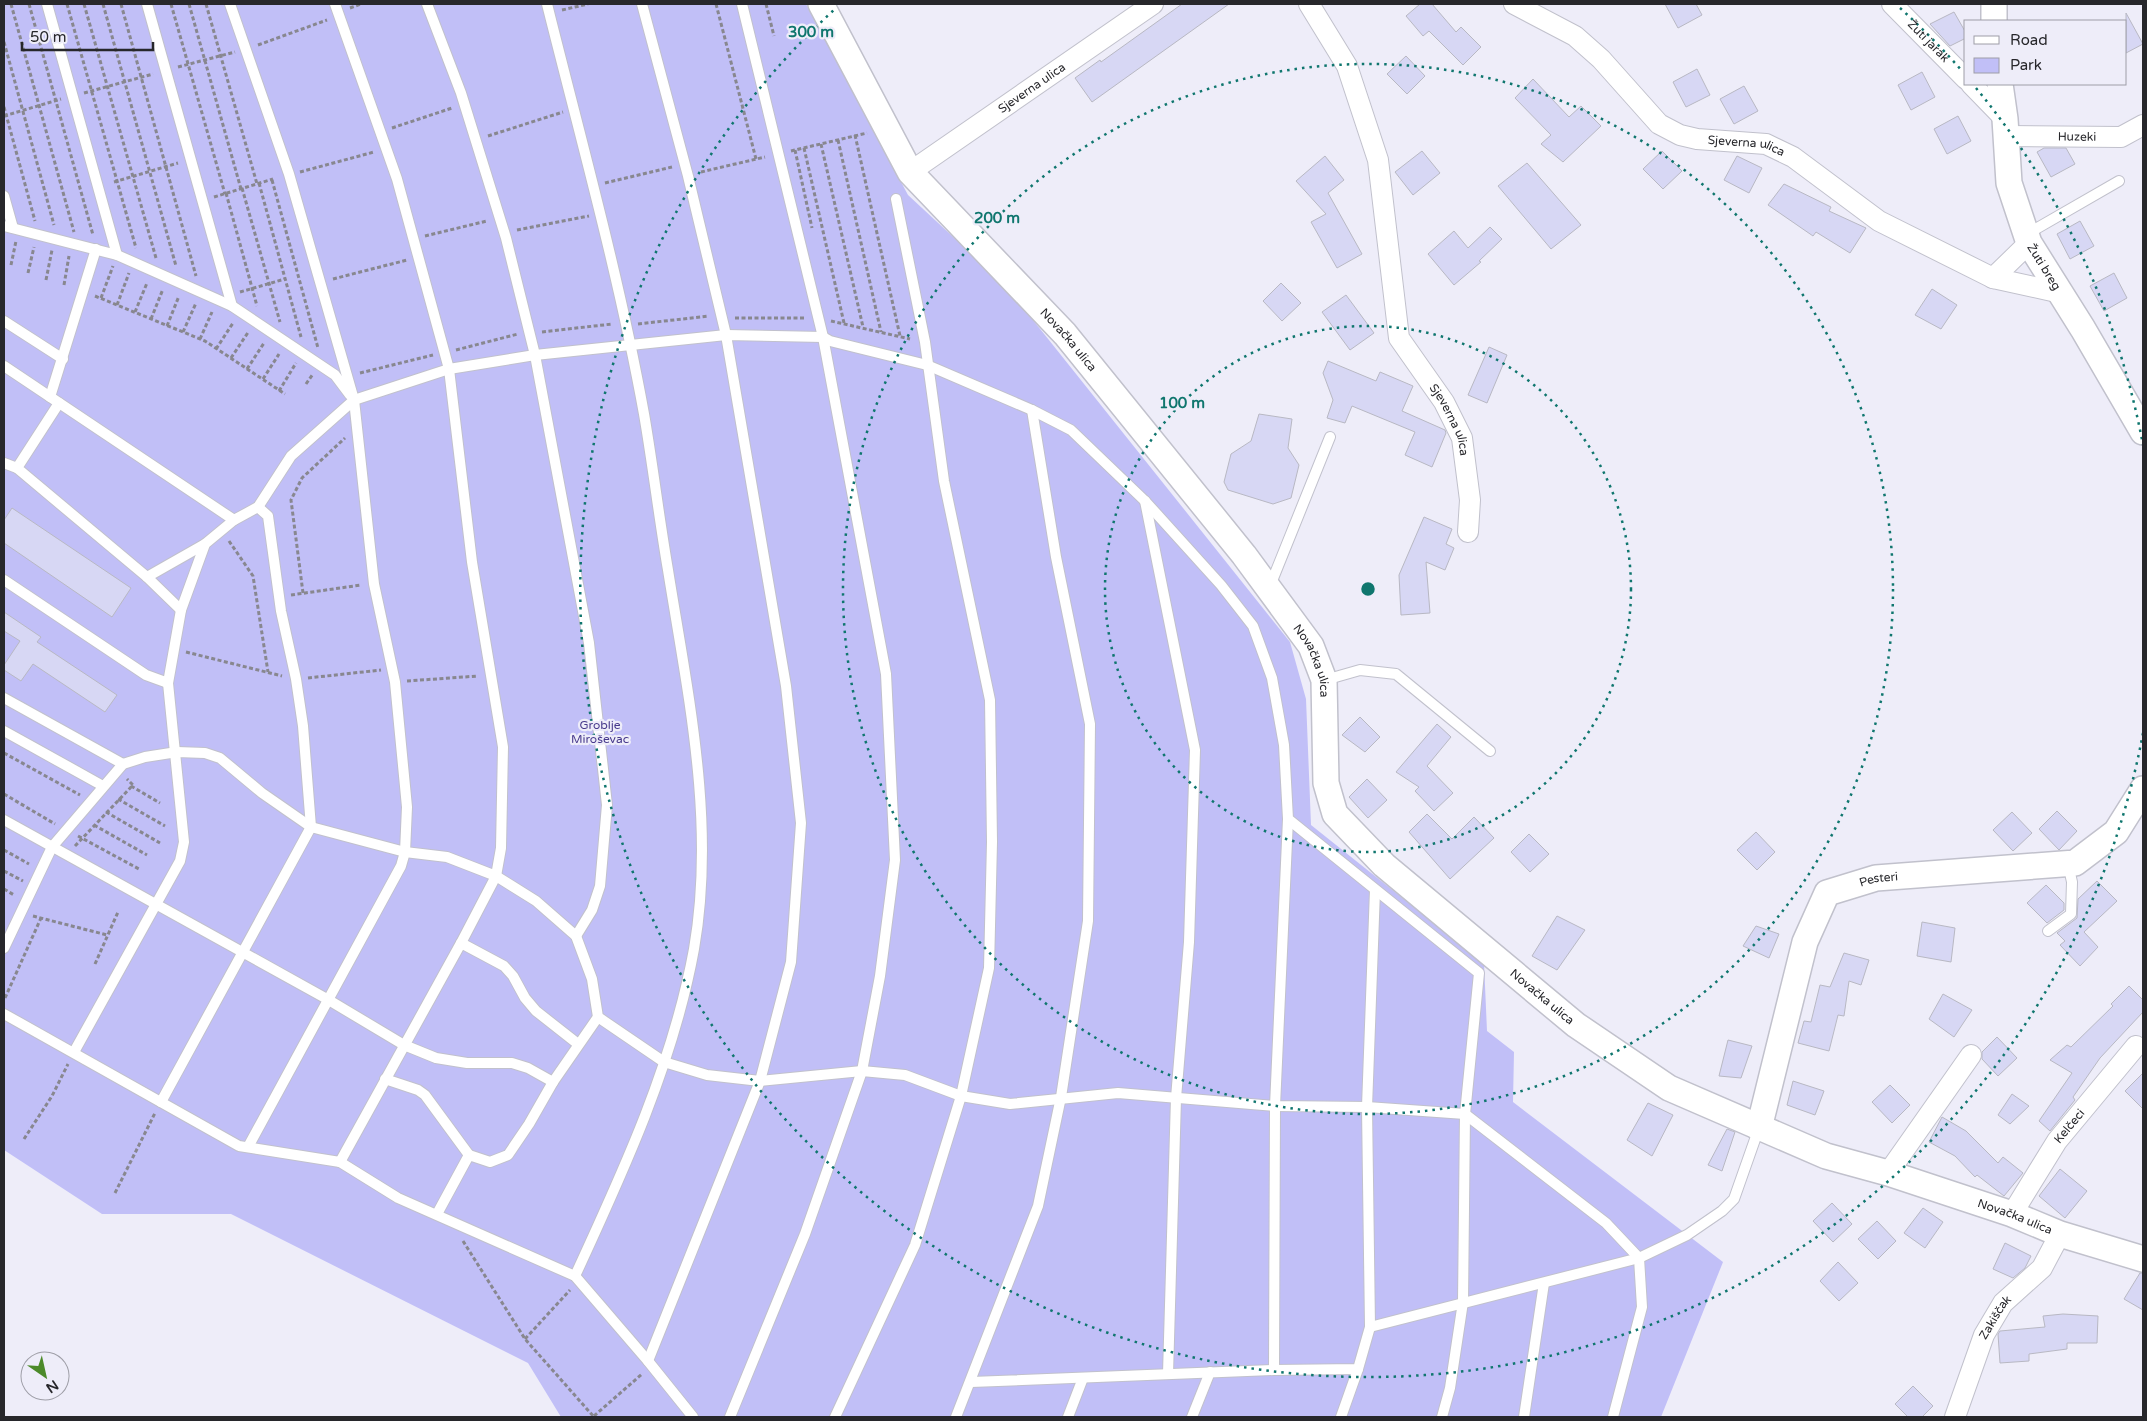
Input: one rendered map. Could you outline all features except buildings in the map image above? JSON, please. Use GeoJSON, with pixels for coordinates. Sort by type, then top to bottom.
{"type":"FeatureCollection","features":[{"type":"Feature","properties":{"kind":"street","name":"Novačka ulica"},"geometry":{"type":"LineString","coordinates":[[821,4],[910,172],[1065,334],[1269,590],[1311,646],[1324,680],[1326,783],[1335,814],[1378,859],[1576,1025],[1669,1088],[1826,1156],[1888,1173],[2012,1214],[2060,1234],[2143,1259]]}},
{"type":"Feature","properties":{"kind":"street","name":"Sjeverna ulica"},"geometry":{"type":"LineString","coordinates":[[910,172],[1153,4]]}},
{"type":"Feature","properties":{"kind":"street","name":"Sjeverna ulica"},"geometry":{"type":"LineString","coordinates":[[1309,4],[1347,66],[1378,160],[1399,338],[1444,402],[1462,438],[1470,500],[1468,532]]}},
{"type":"Feature","properties":{"kind":"street","name":"Sjeverna ulica"},"geometry":{"type":"LineString","coordinates":[[1514,4],[1576,36],[1601,59],[1659,124],[1680,135],[1697,139],[1766,144],[1793,157],[1879,221],[1993,278],[2061,293]]}},
{"type":"Feature","properties":{"kind":"street","name":"Žuti jarak"},"geometry":{"type":"LineString","coordinates":[[1892,4],[1964,77]]}},
{"type":"Feature","properties":{"kind":"street"},"geometry":{"type":"LineString","coordinates":[[1994,4],[1994,20]]}},
{"type":"Feature","properties":{"kind":"street"},"geometry":{"type":"LineString","coordinates":[[1972,85],[2006,128]]}},
{"type":"Feature","properties":{"kind":"street","name":"Žuti breg"},"geometry":{"type":"LineString","coordinates":[[2000,85],[2006,128],[2009,183],[2028,239],[2141,422]]}},
{"type":"Feature","properties":{"kind":"street","name":"Huzeki"},"geometry":{"type":"LineString","coordinates":[[2006,128],[2121,138],[2143,125]]}},
{"type":"Feature","properties":{"kind":"street"},"geometry":{"type":"LineString","coordinates":[[1993,278],[2028,239]]}},
{"type":"Feature","properties":{"kind":"street","name":"Pesteri"},"geometry":{"type":"LineString","coordinates":[[1759,1128],[1805,942],[1827,893],[1876,878],[2075,863],[2116,832],[2143,789]]}},
{"type":"Feature","properties":{"kind":"street","name":"Kelčeci"},"geometry":{"type":"LineString","coordinates":[[2012,1214],[2057,1141],[2136,1046]]}},
{"type":"Feature","properties":{"kind":"street"},"geometry":{"type":"LineString","coordinates":[[1888,1173],[1971,1055]]}},
{"type":"Feature","properties":{"kind":"street","name":"Zakiščak"},"geometry":{"type":"LineString","coordinates":[[1955,1417],[1984,1335],[2003,1302],[2042,1268],[2060,1234]]}},
{"type":"Feature","properties":{"kind":"lane"},"geometry":{"type":"LineString","coordinates":[[47,4],[117,255]]}},
{"type":"Feature","properties":{"kind":"lane"},"geometry":{"type":"LineString","coordinates":[[147,4],[229,295],[236,309]]}},
{"type":"Feature","properties":{"kind":"lane"},"geometry":{"type":"LineString","coordinates":[[230,4],[289,174],[354,400],[374,584],[394,682],[407,807],[405,852],[400,866],[248,1147]]}},
{"type":"Feature","properties":{"kind":"lane"},"geometry":{"type":"LineString","coordinates":[[335,4],[381,132],[415,239],[449,369],[472,562],[502,747],[500,848],[496,876],[340,1162]]}},
{"type":"Feature","properties":{"kind":"lane"},"geometry":{"type":"LineString","coordinates":[[427,4],[464,104],[504,232],[535,355],[589,643],[607,805],[600,886],[592,910],[576,936]]}},
{"type":"Feature","properties":{"kind":"lane"},"geometry":{"type":"LineString","coordinates":[[642,4],[685,164],[726,335],[786,686],[801,823],[791,962],[760,1082],[650,1363]]}},
{"type":"Feature","properties":{"kind":"lane"},"geometry":{"type":"LineString","coordinates":[[730,1417],[805,1234],[862,1071],[880,976],[895,860],[886,674],[822,337],[742,4]]}},
{"type":"Feature","properties":{"kind":"lane"},"geometry":{"type":"LineString","coordinates":[[548,8],[600,214],[630,344],[644,415],[668,570],[686,668],[700,792],[699,904],[694,948],[680,1014],[664,1062],[577,1279]]}},
{"type":"Feature","properties":{"kind":"lane"},"geometry":{"type":"LineString","coordinates":[[2028,239],[2119,181]]}},
{"type":"Feature","properties":{"kind":"lane"},"geometry":{"type":"LineString","coordinates":[[4,196],[12,228],[117,255],[236,309],[335,375],[354,400]]}},
{"type":"Feature","properties":{"kind":"lane"},"geometry":{"type":"LineString","coordinates":[[835,1417],[915,1245],[960,1096],[988,968],[992,842],[990,700],[944,481],[925,342],[896,199]]}},
{"type":"Feature","properties":{"kind":"lane"},"geometry":{"type":"LineString","coordinates":[[17,468],[55,400],[63,359],[96,249]]}},
{"type":"Feature","properties":{"kind":"lane"},"geometry":{"type":"LineString","coordinates":[[4,321],[63,359]]}},
{"type":"Feature","properties":{"kind":"lane"},"geometry":{"type":"LineString","coordinates":[[147,577],[205,544],[234,520],[258,507],[291,456],[354,400],[449,369],[535,355],[726,335],[822,337],[830,341],[927,365],[1032,410],[1071,430],[1145,500],[1221,585],[1253,626],[1272,678],[1284,744],[1288,819],[1275,1106],[1274,1370]]}},
{"type":"Feature","properties":{"kind":"lane"},"geometry":{"type":"LineString","coordinates":[[4,366],[234,520]]}},
{"type":"Feature","properties":{"kind":"lane"},"geometry":{"type":"LineString","coordinates":[[956,1417],[1038,1206],[1061,1097],[1088,922],[1090,724],[1056,557],[1032,410]]}},
{"type":"Feature","properties":{"kind":"lane"},"geometry":{"type":"LineString","coordinates":[[1269,590],[1330,437]]}},
{"type":"Feature","properties":{"kind":"lane"},"geometry":{"type":"LineString","coordinates":[[4,463],[17,468],[147,577],[181,610]]}},
{"type":"Feature","properties":{"kind":"lane"},"geometry":{"type":"LineString","coordinates":[[1145,500],[1195,750],[1189,942],[1176,1098],[1168,1374]]}},
{"type":"Feature","properties":{"kind":"lane"},"geometry":{"type":"LineString","coordinates":[[161,1102],[311,827],[303,726],[279,597],[268,516],[258,507]]}},
{"type":"Feature","properties":{"kind":"lane"},"geometry":{"type":"LineString","coordinates":[[74,1052],[180,861],[184,842],[177,752],[168,683],[181,610],[205,544]]}},
{"type":"Feature","properties":{"kind":"lane"},"geometry":{"type":"LineString","coordinates":[[4,580],[146,676],[168,683]]}},
{"type":"Feature","properties":{"kind":"lane"},"geometry":{"type":"LineString","coordinates":[[1324,680],[1360,670],[1396,674],[1490,751]]}},
{"type":"Feature","properties":{"kind":"lane"},"geometry":{"type":"LineString","coordinates":[[4,698],[121,767]]}},
{"type":"Feature","properties":{"kind":"lane"},"geometry":{"type":"LineString","coordinates":[[4,730],[103,786]]}},
{"type":"Feature","properties":{"kind":"lane"},"geometry":{"type":"LineString","coordinates":[[4,948],[52,847],[121,767],[145,757],[177,752],[206,753],[220,758],[262,793],[311,827],[405,852],[447,858],[496,876],[536,901],[576,936],[592,979],[598,1017],[552,1082],[529,1124],[508,1155],[490,1162],[469,1155],[425,1095],[418,1090],[386,1079]]}},
{"type":"Feature","properties":{"kind":"lane"},"geometry":{"type":"LineString","coordinates":[[1288,819],[1479,972],[1465,1114],[1463,1302],[1450,1388],[1442,1417]]}},
{"type":"Feature","properties":{"kind":"lane"},"geometry":{"type":"LineString","coordinates":[[4,820],[327,999],[404,1045],[436,1058],[467,1063],[512,1063],[528,1068],[552,1082]]}},
{"type":"Feature","properties":{"kind":"lane"},"geometry":{"type":"LineString","coordinates":[[2048,931],[2071,914],[2072,882],[2067,863]]}},
{"type":"Feature","properties":{"kind":"lane"},"geometry":{"type":"LineString","coordinates":[[1341,1417],[1370,1327],[1367,1107],[1376,890]]}},
{"type":"Feature","properties":{"kind":"lane"},"geometry":{"type":"LineString","coordinates":[[461,943],[504,966],[536,1011],[578,1044]]}},
{"type":"Feature","properties":{"kind":"lane"},"geometry":{"type":"LineString","coordinates":[[4,1014],[240,1146],[340,1162],[398,1198],[449,1219],[577,1279],[650,1363],[693,1417]]}},
{"type":"Feature","properties":{"kind":"lane"},"geometry":{"type":"LineString","coordinates":[[598,1017],[664,1062],[707,1075],[760,1082],[862,1071],[905,1075],[960,1096],[1010,1104],[1061,1097],[1118,1093],[1275,1106],[1367,1107],[1465,1114],[1606,1223],[1639,1258],[1642,1307],[1614,1417]]}},
{"type":"Feature","properties":{"kind":"lane"},"geometry":{"type":"LineString","coordinates":[[1370,1327],[1639,1258],[1687,1235],[1722,1211],[1734,1199],[1759,1128]]}},
{"type":"Feature","properties":{"kind":"lane"},"geometry":{"type":"LineString","coordinates":[[437,1214],[469,1155]]}},
{"type":"Feature","properties":{"kind":"lane"},"geometry":{"type":"LineString","coordinates":[[1524,1417],[1544,1283]]}},
{"type":"Feature","properties":{"kind":"lane"},"geometry":{"type":"LineString","coordinates":[[971,1382],[1210,1372],[1358,1369]]}},
{"type":"Feature","properties":{"kind":"lane"},"geometry":{"type":"LineString","coordinates":[[1192,1417],[1210,1372]]}},
{"type":"Feature","properties":{"kind":"lane"},"geometry":{"type":"LineString","coordinates":[[1068,1417],[1084,1378]]}},
{"type":"Feature","properties":{"kind":"path"},"geometry":{"type":"LineString","coordinates":[[11,4],[75,244],[64,285]]}},
{"type":"Feature","properties":{"kind":"path"},"geometry":{"type":"LineString","coordinates":[[29,4],[96,249]]}},
{"type":"Feature","properties":{"kind":"path"},"geometry":{"type":"LineString","coordinates":[[66,4],[116,181],[137,264],[117,305]]}},
{"type":"Feature","properties":{"kind":"path"},"geometry":{"type":"LineString","coordinates":[[84,4],[160,274],[151,319]]}},
{"type":"Feature","properties":{"kind":"path"},"geometry":{"type":"LineString","coordinates":[[103,4],[183,284],[167,326]]}},
{"type":"Feature","properties":{"kind":"path"},"geometry":{"type":"LineString","coordinates":[[121,4],[167,166],[200,292],[183,332]]}},
{"type":"Feature","properties":{"kind":"path"},"geometry":{"type":"LineString","coordinates":[[171,4],[260,316],[231,358]]}},
{"type":"Feature","properties":{"kind":"path"},"geometry":{"type":"LineString","coordinates":[[189,4],[285,341],[262,380]]}},
{"type":"Feature","properties":{"kind":"path"},"geometry":{"type":"LineString","coordinates":[[206,4],[305,349],[279,390]]}},
{"type":"Feature","properties":{"kind":"path"},"geometry":{"type":"LineString","coordinates":[[548,8],[588,4]]}},
{"type":"Feature","properties":{"kind":"path"},"geometry":{"type":"LineString","coordinates":[[716,4],[756,159]]}},
{"type":"Feature","properties":{"kind":"path"},"geometry":{"type":"LineString","coordinates":[[766,4],[774,36]]}},
{"type":"Feature","properties":{"kind":"path"},"geometry":{"type":"LineString","coordinates":[[4,42],[56,235],[46,280]]}},
{"type":"Feature","properties":{"kind":"path"},"geometry":{"type":"LineString","coordinates":[[381,132],[464,104]]}},
{"type":"Feature","properties":{"kind":"path"},"geometry":{"type":"LineString","coordinates":[[4,108],[37,234],[28,273]]}},
{"type":"Feature","properties":{"kind":"path"},"geometry":{"type":"LineString","coordinates":[[476,140],[573,109]]}},
{"type":"Feature","properties":{"kind":"path"},"geometry":{"type":"LineString","coordinates":[[855,136],[900,336]]}},
{"type":"Feature","properties":{"kind":"path"},"geometry":{"type":"LineString","coordinates":[[838,140],[881,332]]}},
{"type":"Feature","properties":{"kind":"path"},"geometry":{"type":"LineString","coordinates":[[821,144],[863,327]]}},
{"type":"Feature","properties":{"kind":"path"},"geometry":{"type":"LineString","coordinates":[[804,148],[844,323]]}},
{"type":"Feature","properties":{"kind":"path"},"geometry":{"type":"LineString","coordinates":[[98,186],[191,160]]}},
{"type":"Feature","properties":{"kind":"path"},"geometry":{"type":"LineString","coordinates":[[592,186],[685,164]]}},
{"type":"Feature","properties":{"kind":"path"},"geometry":{"type":"LineString","coordinates":[[272,180],[321,360],[306,384]]}},
{"type":"Feature","properties":{"kind":"path"},"geometry":{"type":"LineString","coordinates":[[504,232],[600,214]]}},
{"type":"Feature","properties":{"kind":"path"},"geometry":{"type":"LineString","coordinates":[[415,239],[500,218]]}},
{"type":"Feature","properties":{"kind":"path"},"geometry":{"type":"LineString","coordinates":[[11,265],[12,228]]}},
{"type":"Feature","properties":{"kind":"path"},"geometry":{"type":"LineString","coordinates":[[101,298],[117,255]]}},
{"type":"Feature","properties":{"kind":"path"},"geometry":{"type":"LineString","coordinates":[[320,282],[419,257]]}},
{"type":"Feature","properties":{"kind":"path"},"geometry":{"type":"LineString","coordinates":[[135,312],[160,274]]}},
{"type":"Feature","properties":{"kind":"path"},"geometry":{"type":"LineString","coordinates":[[229,295],[285,279]]}},
{"type":"Feature","properties":{"kind":"path"},"geometry":{"type":"LineString","coordinates":[[84,291],[200,339],[285,394]]}},
{"type":"Feature","properties":{"kind":"path"},"geometry":{"type":"LineString","coordinates":[[200,339],[217,300]]}},
{"type":"Feature","properties":{"kind":"path"},"geometry":{"type":"LineString","coordinates":[[216,349],[236,309]]}},
{"type":"Feature","properties":{"kind":"path"},"geometry":{"type":"LineString","coordinates":[[247,369],[271,332]]}},
{"type":"Feature","properties":{"kind":"path"},"geometry":{"type":"LineString","coordinates":[[303,593],[291,500],[302,478],[357,428]]}},
{"type":"Feature","properties":{"kind":"path"},"geometry":{"type":"LineString","coordinates":[[222,530],[253,576],[268,672]]}},
{"type":"Feature","properties":{"kind":"path"},"geometry":{"type":"LineString","coordinates":[[279,597],[374,584]]}},
{"type":"Feature","properties":{"kind":"path"},"geometry":{"type":"LineString","coordinates":[[394,682],[491,675]]}},
{"type":"Feature","properties":{"kind":"path"},"geometry":{"type":"LineString","coordinates":[[4,754],[91,801]]}},
{"type":"Feature","properties":{"kind":"path"},"geometry":{"type":"LineString","coordinates":[[121,767],[132,784],[131,786],[160,803]]}},
{"type":"Feature","properties":{"kind":"path"},"geometry":{"type":"LineString","coordinates":[[68,855],[81,838],[131,786]]}},
{"type":"Feature","properties":{"kind":"path"},"geometry":{"type":"LineString","coordinates":[[4,794],[139,869]]}},
{"type":"Feature","properties":{"kind":"path"},"geometry":{"type":"LineString","coordinates":[[118,799],[165,826]]}},
{"type":"Feature","properties":{"kind":"path"},"geometry":{"type":"LineString","coordinates":[[106,812],[160,843]]}},
{"type":"Feature","properties":{"kind":"path"},"geometry":{"type":"LineString","coordinates":[[94,824],[147,855]]}},
{"type":"Feature","properties":{"kind":"path"},"geometry":{"type":"LineString","coordinates":[[4,850],[40,870]]}},
{"type":"Feature","properties":{"kind":"path"},"geometry":{"type":"LineString","coordinates":[[4,871],[32,886]]}},
{"type":"Feature","properties":{"kind":"path"},"geometry":{"type":"LineString","coordinates":[[20,912],[107,935]]}},
{"type":"Feature","properties":{"kind":"path"},"geometry":{"type":"LineString","coordinates":[[95,964],[118,912]]}},
{"type":"Feature","properties":{"kind":"path"},"geometry":{"type":"LineString","coordinates":[[4,998],[41,918]]}},
{"type":"Feature","properties":{"kind":"path"},"geometry":{"type":"LineString","coordinates":[[24,1139],[52,1096],[74,1052]]}},
{"type":"Feature","properties":{"kind":"path"},"geometry":{"type":"LineString","coordinates":[[114,1193],[161,1102]]}},
{"type":"Feature","properties":{"kind":"path"},"geometry":{"type":"LineString","coordinates":[[449,1219],[525,1339],[594,1417],[650,1363]]}},
{"type":"Feature","properties":{"kind":"path"},"geometry":{"type":"LineString","coordinates":[[525,1339],[577,1279]]}},
{"type":"Feature","properties":{"kind":"green space","name":"Groblje Miroševac"},"geometry":{"type":"Polygon","coordinates":[[[4,4],[806,4],[908,195],[1005,285],[1290,642],[1306,699],[1311,825],[1484,963],[1487,1031],[1514,1052],[1513,1102],[1723,1262],[1661,1417],[561,1417],[528,1363],[231,1214],[102,1214],[4,1150],[4,4]]]}}]}
